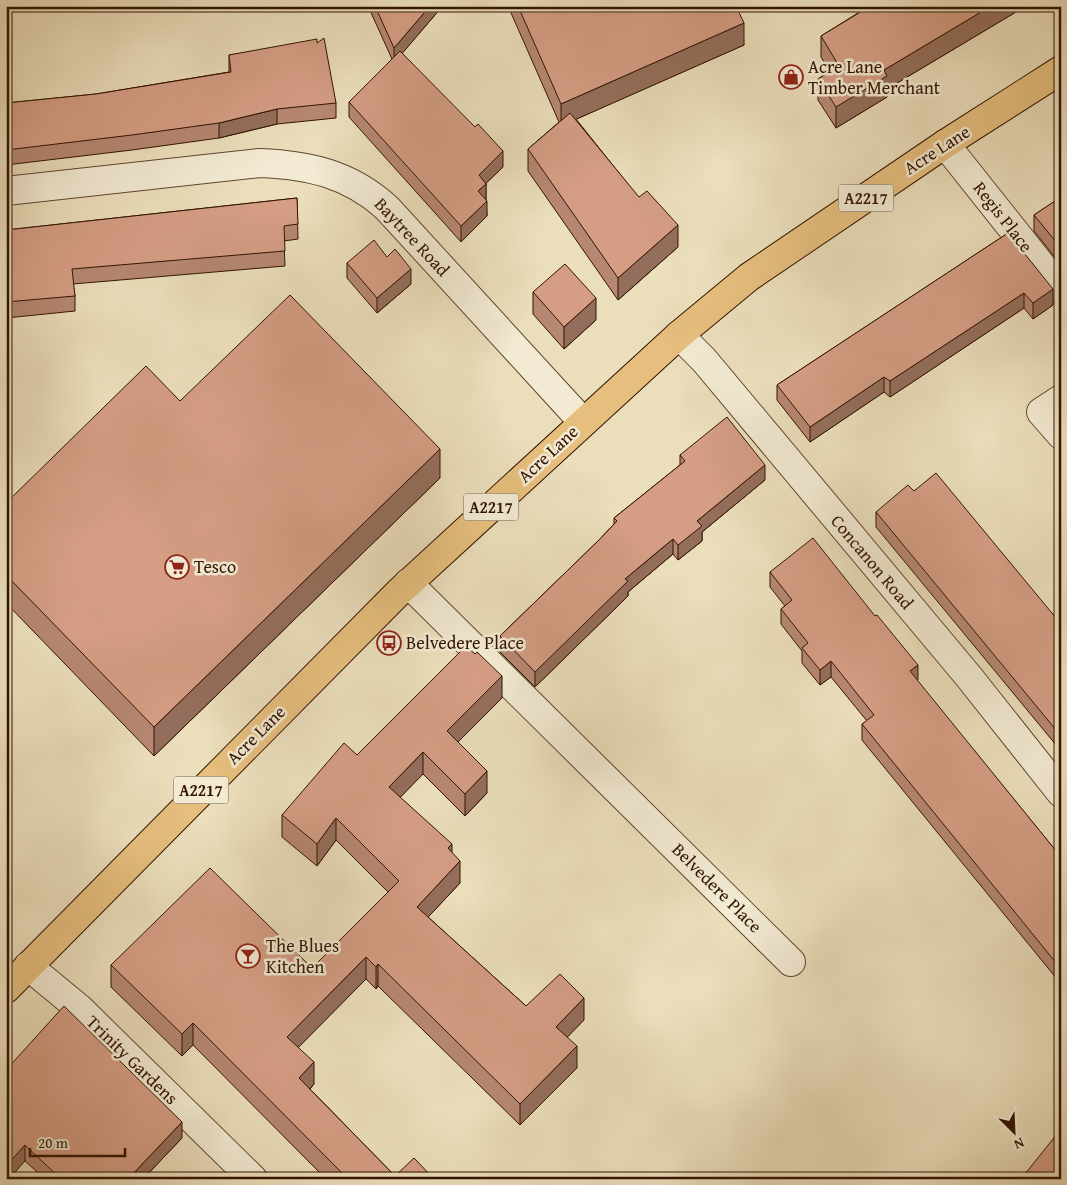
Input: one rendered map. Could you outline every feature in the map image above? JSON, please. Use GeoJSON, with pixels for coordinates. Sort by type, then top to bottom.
{"type":"FeatureCollection","features":[{"type":"Feature","properties":{"kind":"main road","name":"Acre Lane"},"geometry":{"type":"LineString","coordinates":[[6,990],[408,583],[678,335],[749,277],[945,144],[1061,70]]}},
{"type":"Feature","properties":{"kind":"street","name":"Regis Place"},"geometry":{"type":"LineString","coordinates":[[945,144],[1061,290]]}},
{"type":"Feature","properties":{"kind":"street","name":"Baytree Road"},"geometry":{"type":"LineString","coordinates":[[6,191],[260,163],[295,165],[324,171],[368,192],[387,208],[582,422]]}},
{"type":"Feature","properties":{"kind":"street","name":"Concanon Road"},"geometry":{"type":"LineString","coordinates":[[678,335],[704,360],[968,676],[1061,793]]}},
{"type":"Feature","properties":{"kind":"street"},"geometry":{"type":"LineString","coordinates":[[1061,399],[1041,412],[1061,435]]}},
{"type":"Feature","properties":{"kind":"street","name":"Belvedere Place"},"geometry":{"type":"LineString","coordinates":[[408,583],[791,962]]}},
{"type":"Feature","properties":{"kind":"street","name":"Trinity Gardens"},"geometry":{"type":"LineString","coordinates":[[28,966],[79,1008],[253,1179]]}},
{"type":"Feature","properties":{"kind":"building"},"geometry":{"type":"Polygon","coordinates":[[[375,6],[430,6],[394,48],[375,6]]]}},
{"type":"Feature","properties":{"kind":"building"},"geometry":{"type":"Polygon","coordinates":[[[518,6],[736,6],[744,23],[561,104],[518,6]]]}},
{"type":"Feature","properties":{"kind":"building"},"geometry":{"type":"Polygon","coordinates":[[[866,6],[991,6],[884,70],[887,76],[836,107],[818,79],[839,66],[821,36],[867,8],[866,6]]]}},
{"type":"Feature","properties":{"kind":"building"},"geometry":{"type":"Polygon","coordinates":[[[324,38],[336,103],[277,109],[219,123],[6,150],[6,103],[96,94],[231,72],[229,55],[317,39],[317,43],[324,38]]]}},
{"type":"Feature","properties":{"kind":"building"},"geometry":{"type":"Polygon","coordinates":[[[400,51],[475,127],[478,124],[503,151],[479,175],[486,184],[478,191],[487,201],[461,226],[349,102],[400,51]]]}},
{"type":"Feature","properties":{"kind":"building"},"geometry":{"type":"Polygon","coordinates":[[[570,113],[639,197],[647,191],[678,225],[618,278],[528,149],[570,113]]]}},
{"type":"Feature","properties":{"kind":"building"},"geometry":{"type":"Polygon","coordinates":[[[1061,197],[1061,248],[1034,215],[1061,197]]]}},
{"type":"Feature","properties":{"kind":"building"},"geometry":{"type":"Polygon","coordinates":[[[297,198],[298,224],[284,226],[285,251],[72,269],[75,296],[6,302],[6,230],[297,198]]]}},
{"type":"Feature","properties":{"kind":"building"},"geometry":{"type":"Polygon","coordinates":[[[1008,233],[1053,289],[1033,303],[1024,293],[890,381],[884,377],[810,427],[777,385],[1008,233]]]}},
{"type":"Feature","properties":{"kind":"building"},"geometry":{"type":"Polygon","coordinates":[[[374,240],[387,257],[395,249],[411,269],[377,298],[347,263],[374,240]]]}},
{"type":"Feature","properties":{"kind":"building"},"geometry":{"type":"Polygon","coordinates":[[[565,264],[596,298],[564,327],[533,292],[565,264]]]}},
{"type":"Feature","properties":{"kind":"building","name":"Tesco"},"geometry":{"type":"Polygon","coordinates":[[[290,295],[440,449],[154,727],[6,575],[6,503],[146,366],[180,401],[290,295]]]}},
{"type":"Feature","properties":{"kind":"building"},"geometry":{"type":"Polygon","coordinates":[[[727,417],[765,465],[697,521],[702,526],[678,545],[673,539],[625,579],[628,581],[535,672],[500,636],[599,540],[617,521],[614,518],[685,461],[680,455],[727,417]]]}},
{"type":"Feature","properties":{"kind":"building"},"geometry":{"type":"Polygon","coordinates":[[[936,473],[1061,624],[1061,736],[876,512],[908,485],[914,491],[936,473]]]}},
{"type":"Feature","properties":{"kind":"building"},"geometry":{"type":"Polygon","coordinates":[[[813,538],[875,616],[877,615],[918,665],[910,671],[1061,857],[1061,969],[862,724],[874,715],[831,661],[820,670],[802,648],[808,643],[781,609],[792,600],[770,572],[813,538]]]}},
{"type":"Feature","properties":{"kind":"building"},"geometry":{"type":"Polygon","coordinates":[[[466,646],[475,654],[477,652],[502,676],[447,731],[487,771],[465,794],[423,752],[389,787],[452,844],[448,848],[460,861],[417,907],[526,1006],[560,974],[584,998],[556,1027],[577,1046],[520,1104],[378,964],[376,967],[366,957],[287,1037],[314,1062],[299,1078],[395,1176],[414,1158],[434,1179],[348,1179],[193,1023],[182,1034],[111,965],[210,868],[312,968],[399,881],[336,818],[317,844],[282,815],[344,743],[357,755],[466,646]]]}},
{"type":"Feature","properties":{"kind":"building"},"geometry":{"type":"Polygon","coordinates":[[[64,1006],[182,1122],[128,1179],[61,1179],[25,1145],[6,1166],[6,1070],[64,1006]]]}},
{"type":"Feature","properties":{"kind":"building"},"geometry":{"type":"Polygon","coordinates":[[[1061,1129],[1061,1179],[1021,1179],[1061,1129]]]}},
{"type":"Feature","properties":{"kind":"place","name":"Acre Lane Timber Merchant"},"geometry":{"type":"Point","coordinates":[791,77]}},
{"type":"Feature","properties":{"kind":"place","name":"Tesco"},"geometry":{"type":"Point","coordinates":[177,567]}},
{"type":"Feature","properties":{"kind":"place","name":"Belvedere Place"},"geometry":{"type":"Point","coordinates":[389,643]}},
{"type":"Feature","properties":{"kind":"place","name":"The Blues Kitchen"},"geometry":{"type":"Point","coordinates":[248,956]}}]}
